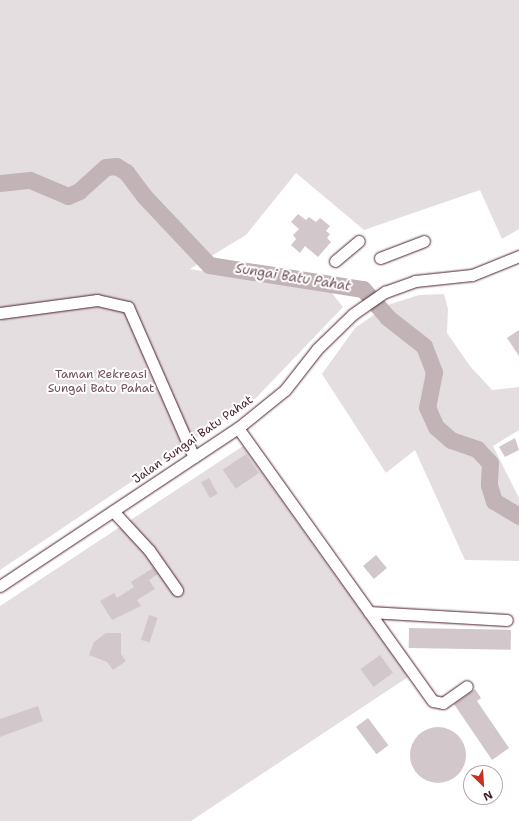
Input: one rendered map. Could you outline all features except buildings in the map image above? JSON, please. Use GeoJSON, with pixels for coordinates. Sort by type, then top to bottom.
{"type":"FeatureCollection","features":[{"type":"Feature","properties":{"kind":"street"},"geometry":{"type":"LineString","coordinates":[[335,261],[359,241]]}},
{"type":"Feature","properties":{"kind":"street"},"geometry":{"type":"LineString","coordinates":[[380,258],[424,241]]}},
{"type":"Feature","properties":{"kind":"street","name":"Jalan Sungai Batu Pahat"},"geometry":{"type":"LineString","coordinates":[[0,586],[238,428],[285,390],[317,349],[353,314],[385,292],[415,281],[472,274],[519,256]]}},
{"type":"Feature","properties":{"kind":"street"},"geometry":{"type":"LineString","coordinates":[[0,313],[97,300],[128,307],[194,457]]}},
{"type":"Feature","properties":{"kind":"street"},"geometry":{"type":"LineString","coordinates":[[238,428],[433,701],[443,703],[467,686]]}},
{"type":"Feature","properties":{"kind":"street"},"geometry":{"type":"LineString","coordinates":[[113,511],[149,550],[177,590]]}},
{"type":"Feature","properties":{"kind":"street"},"geometry":{"type":"LineString","coordinates":[[369,612],[507,620]]}},
{"type":"Feature","properties":{"kind":"green space","name":"Taman Rekreasi Sungai Batu Pahat"},"geometry":{"type":"Polygon","coordinates":[[[0,0],[519,0],[519,229],[502,239],[480,190],[364,230],[296,173],[246,235],[190,269],[332,293],[343,307],[256,398],[0,570],[0,0]]]}},
{"type":"Feature","properties":{"kind":"green space"},"geometry":{"type":"Polygon","coordinates":[[[444,294],[448,309],[447,333],[470,366],[492,390],[519,387],[519,430],[493,446],[519,498],[519,561],[465,560],[415,450],[386,473],[322,374],[355,328],[388,305],[419,295],[444,294]]]}},
{"type":"Feature","properties":{"kind":"green space"},"geometry":{"type":"Polygon","coordinates":[[[243,446],[408,677],[191,821],[0,821],[0,606],[243,446]]]}},
{"type":"Feature","properties":{"kind":"waterway","name":"Sungai Batu Pahat"},"geometry":{"type":"LineString","coordinates":[[0,183],[30,180],[68,196],[79,191],[106,167],[116,166],[126,172],[145,197],[209,265],[363,289],[387,317],[424,346],[434,372],[427,407],[436,427],[451,440],[477,449],[490,463],[489,485],[494,501],[519,516]]}}]}
